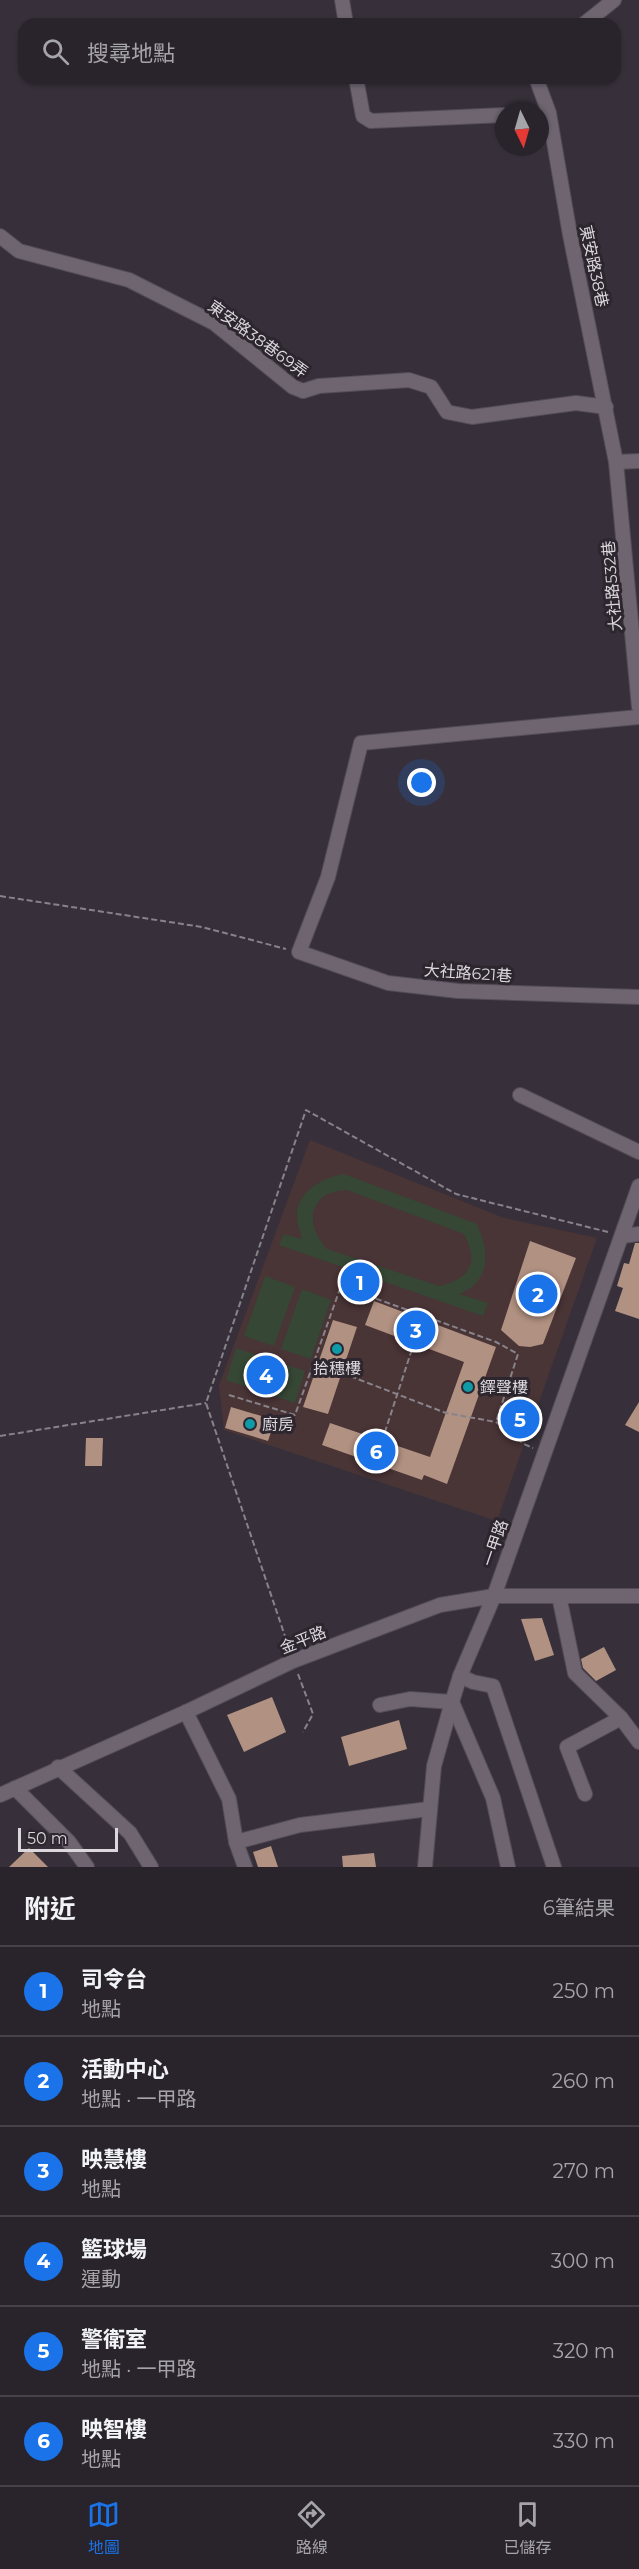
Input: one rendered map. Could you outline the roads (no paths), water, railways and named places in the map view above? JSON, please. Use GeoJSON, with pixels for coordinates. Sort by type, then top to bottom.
{"type":"FeatureCollection","features":[{"type":"Feature","properties":{"kind":"street"},"geometry":{"type":"LineString","coordinates":[[342,0],[345,18]]}},
{"type":"Feature","properties":{"kind":"street"},"geometry":{"type":"LineString","coordinates":[[592,18],[614,0]]}},
{"type":"Feature","properties":{"kind":"street"},"geometry":{"type":"LineString","coordinates":[[357,84],[363,116],[371,121],[495,115]]}},
{"type":"Feature","properties":{"kind":"street","name":"東安路38巷"},"geometry":{"type":"LineString","coordinates":[[537,84],[541,102]]}},
{"type":"Feature","properties":{"kind":"street","name":"東安路38巷"},"geometry":{"type":"LineString","coordinates":[[549,136],[616,462]]}},
{"type":"Feature","properties":{"kind":"street","name":"東安路38巷69弄"},"geometry":{"type":"LineString","coordinates":[[0,236],[19,251],[129,280],[214,323],[293,387],[303,391],[319,386],[409,380],[431,387],[447,412],[472,417],[576,402],[606,407]]}},
{"type":"Feature","properties":{"kind":"street"},"geometry":{"type":"LineString","coordinates":[[616,462],[639,460]]}},
{"type":"Feature","properties":{"kind":"street","name":"大社路532巷"},"geometry":{"type":"LineString","coordinates":[[616,462],[639,707]]}},
{"type":"Feature","properties":{"kind":"street","name":"大社路621巷"},"geometry":{"type":"LineString","coordinates":[[639,717],[361,743],[328,877],[299,952],[388,983],[458,991],[639,997]]}},
{"type":"Feature","properties":{"kind":"street"},"geometry":{"type":"LineString","coordinates":[[520,1095],[639,1152]]}},
{"type":"Feature","properties":{"kind":"street","name":"一甲路"},"geometry":{"type":"LineString","coordinates":[[425,1867],[434,1766],[460,1676],[494,1596],[639,1186]]}},
{"type":"Feature","properties":{"kind":"street"},"geometry":{"type":"LineString","coordinates":[[622,1236],[639,1234]]}},
{"type":"Feature","properties":{"kind":"street","name":"金平路"},"geometry":{"type":"LineString","coordinates":[[0,1795],[58,1767],[186,1712],[293,1661],[440,1605],[494,1596],[639,1596]]}},
{"type":"Feature","properties":{"kind":"street"},"geometry":{"type":"LineString","coordinates":[[559,1596],[575,1673],[621,1718],[639,1742]]}},
{"type":"Feature","properties":{"kind":"street"},"geometry":{"type":"LineString","coordinates":[[460,1676],[473,1682],[493,1686],[555,1867]]}},
{"type":"Feature","properties":{"kind":"street"},"geometry":{"type":"LineString","coordinates":[[380,1705],[410,1699],[452,1702],[493,1798],[508,1867]]}},
{"type":"Feature","properties":{"kind":"street"},"geometry":{"type":"LineString","coordinates":[[186,1712],[229,1799],[236,1842],[245,1867]]}},
{"type":"Feature","properties":{"kind":"street"},"geometry":{"type":"LineString","coordinates":[[585,1794],[567,1747],[621,1718]]}},
{"type":"Feature","properties":{"kind":"street"},"geometry":{"type":"LineString","coordinates":[[58,1767],[130,1833],[151,1867]]}},
{"type":"Feature","properties":{"kind":"street"},"geometry":{"type":"LineString","coordinates":[[15,1788],[69,1842],[87,1867]]}},
{"type":"Feature","properties":{"kind":"street"},"geometry":{"type":"LineString","coordinates":[[236,1842],[300,1825],[429,1809]]}},
{"type":"Feature","properties":{"kind":"place","name":"司令台"},"geometry":{"type":"Point","coordinates":[360,1282]}},
{"type":"Feature","properties":{"kind":"place","name":"活動中心"},"geometry":{"type":"Point","coordinates":[538,1294]}},
{"type":"Feature","properties":{"kind":"place","name":"映慧樓"},"geometry":{"type":"Point","coordinates":[416,1330]}},
{"type":"Feature","properties":{"kind":"place","name":"拾穗樓"},"geometry":{"type":"Point","coordinates":[337,1349]}},
{"type":"Feature","properties":{"kind":"place","name":"籃球場"},"geometry":{"type":"Point","coordinates":[266,1375]}},
{"type":"Feature","properties":{"kind":"place","name":"鐸聲樓"},"geometry":{"type":"Point","coordinates":[468,1387]}},
{"type":"Feature","properties":{"kind":"place","name":"警衛室"},"geometry":{"type":"Point","coordinates":[520,1419]}},
{"type":"Feature","properties":{"kind":"place","name":"廚房"},"geometry":{"type":"Point","coordinates":[250,1424]}},
{"type":"Feature","properties":{"kind":"place","name":"映智樓"},"geometry":{"type":"Point","coordinates":[376,1451]}}]}
